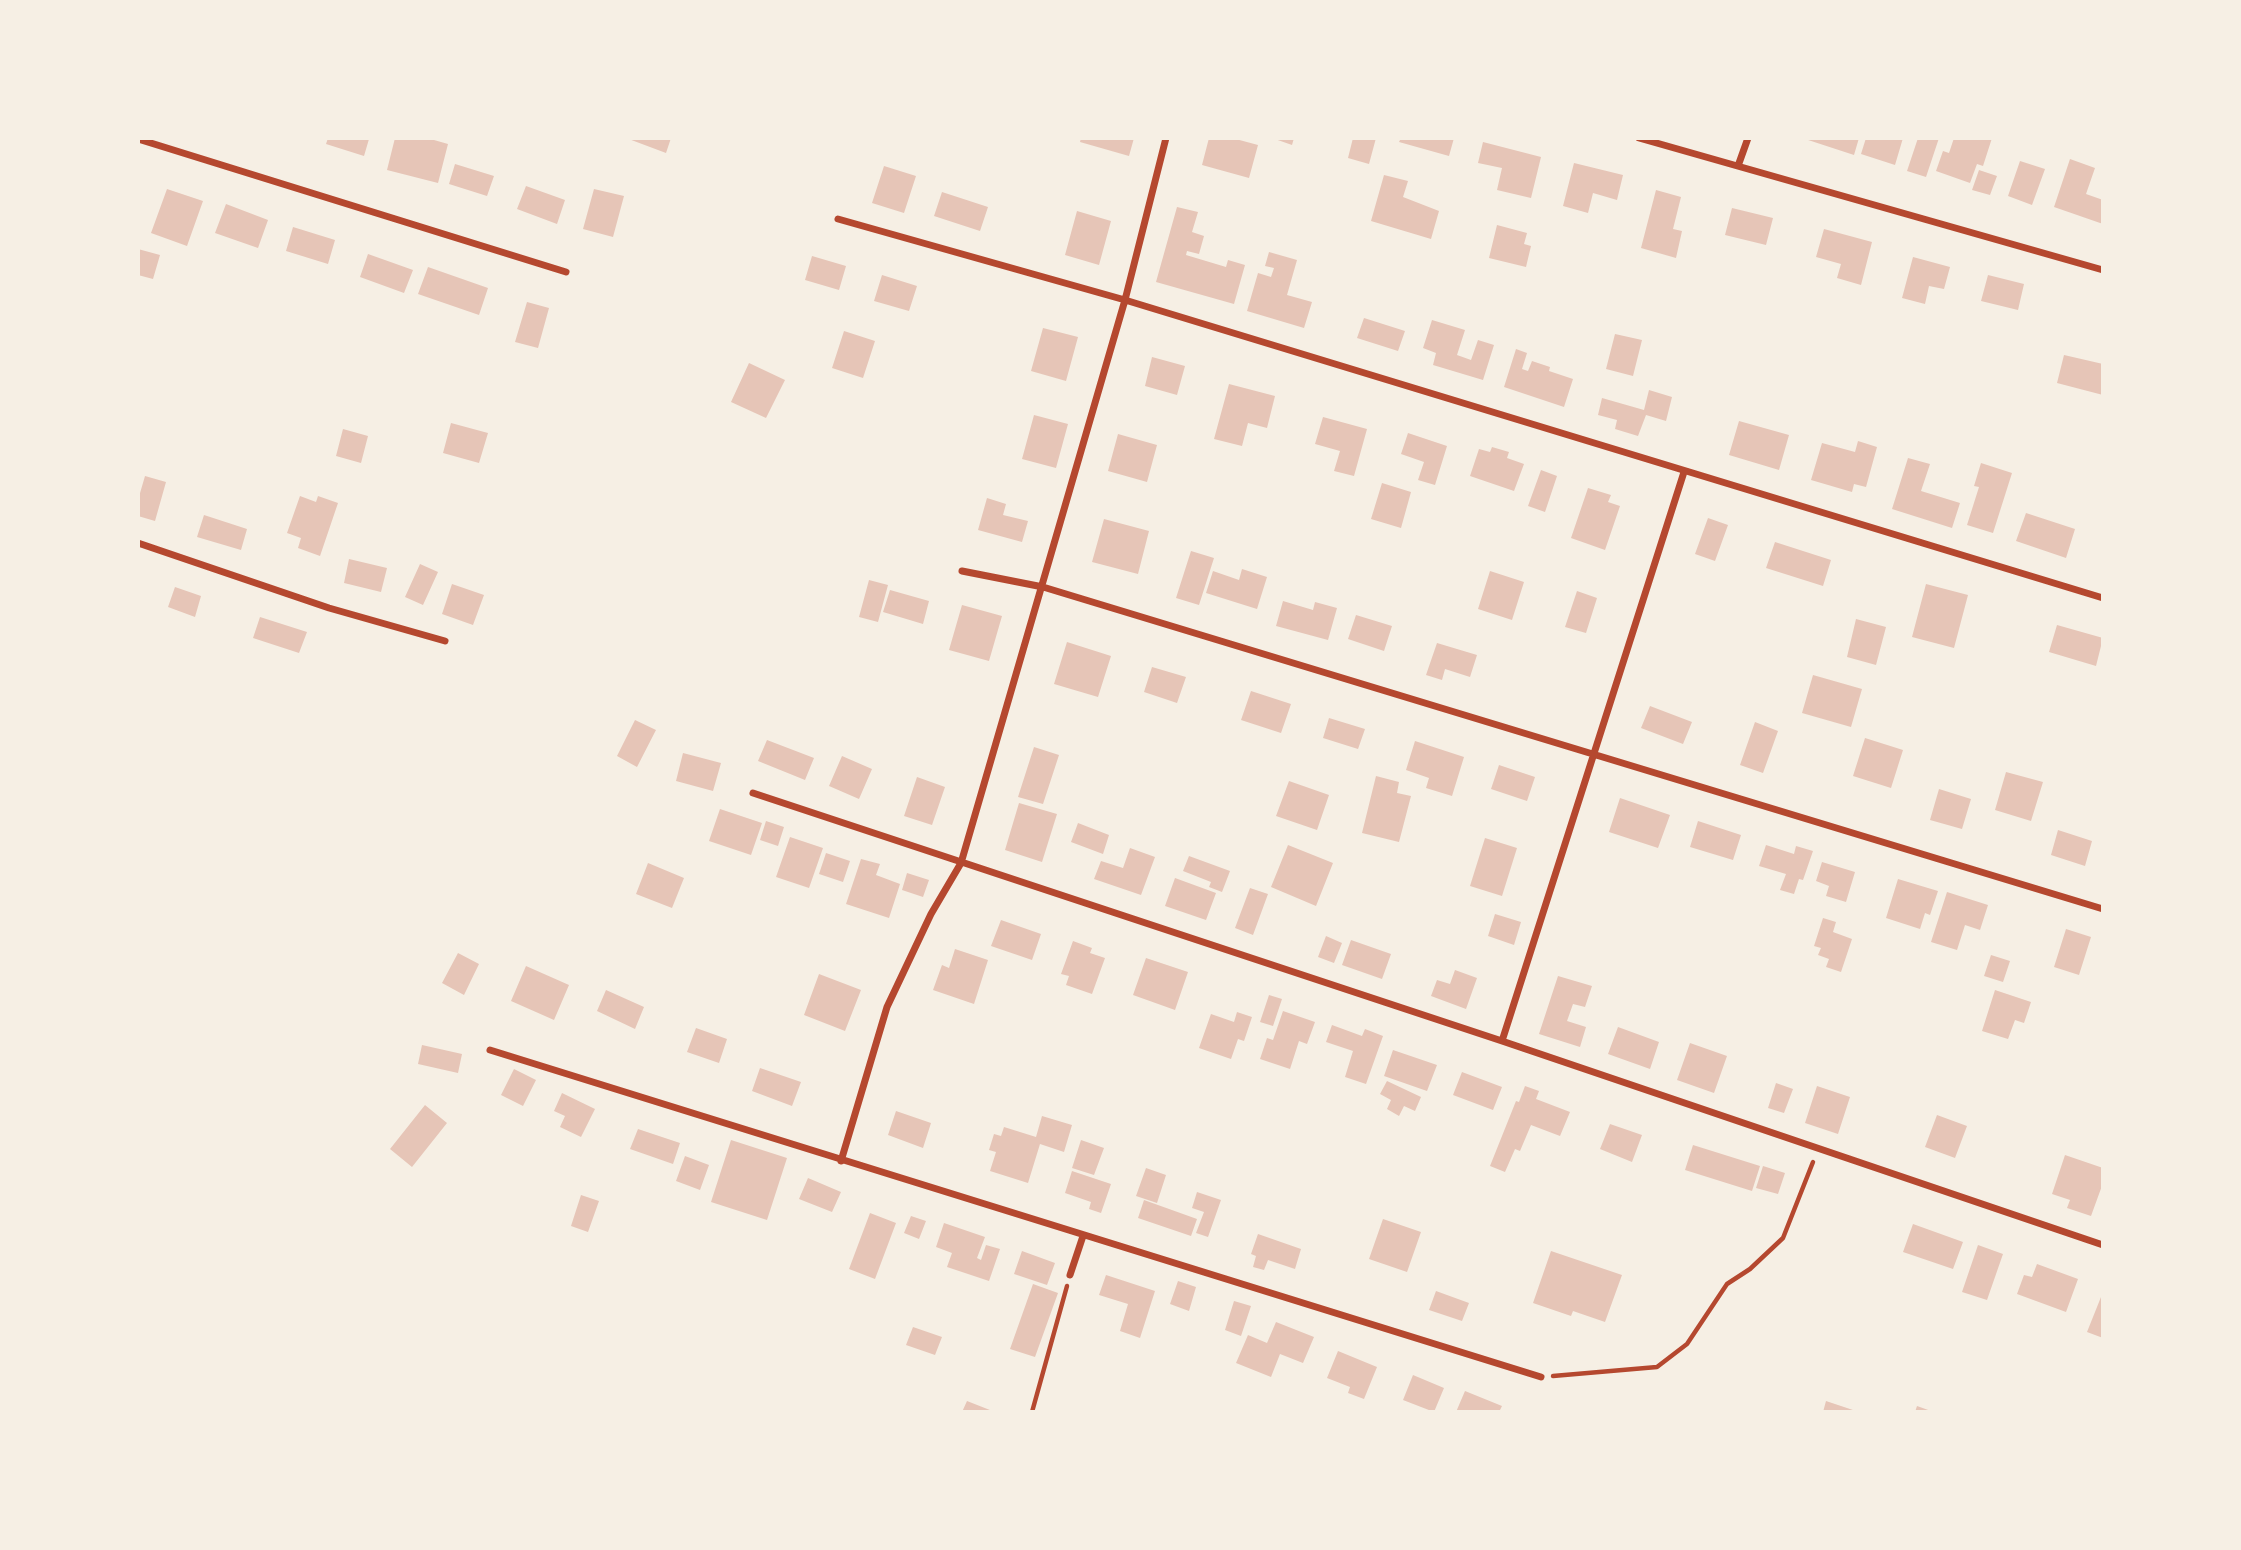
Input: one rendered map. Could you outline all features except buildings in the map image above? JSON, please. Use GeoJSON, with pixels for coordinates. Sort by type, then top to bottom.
{"type":"FeatureCollection","features":[{"type":"Feature","properties":{"kind":"street"},"geometry":{"type":"LineString","coordinates":[[841,1161],[887,1007],[931,914],[961,863],[1125,300],[1166,138]]}},
{"type":"Feature","properties":{"kind":"street"},"geometry":{"type":"LineString","coordinates":[[1639,138],[2103,270]]}},
{"type":"Feature","properties":{"kind":"street"},"geometry":{"type":"LineString","coordinates":[[1738,166],[1748,138]]}},
{"type":"Feature","properties":{"kind":"street"},"geometry":{"type":"LineString","coordinates":[[138,139],[566,272]]}},
{"type":"Feature","properties":{"kind":"street"},"geometry":{"type":"LineString","coordinates":[[838,219],[1125,300],[2103,598]]}},
{"type":"Feature","properties":{"kind":"street"},"geometry":{"type":"LineString","coordinates":[[1502,1041],[1685,472]]}},
{"type":"Feature","properties":{"kind":"street"},"geometry":{"type":"LineString","coordinates":[[138,543],[329,608],[445,641]]}},
{"type":"Feature","properties":{"kind":"street"},"geometry":{"type":"LineString","coordinates":[[961,571],[1043,587],[2103,909]]}},
{"type":"Feature","properties":{"kind":"street"},"geometry":{"type":"LineString","coordinates":[[753,793],[1502,1041],[2103,1244]]}},
{"type":"Feature","properties":{"kind":"street"},"geometry":{"type":"LineString","coordinates":[[490,1050],[1541,1377]]}},
{"type":"Feature","properties":{"kind":"street"},"geometry":{"type":"LineString","coordinates":[[1070,1275],[1083,1236]]}},
{"type":"Feature","properties":{"kind":"path"},"geometry":{"type":"LineString","coordinates":[[1541,1377],[1657,1367],[1687,1344],[1727,1284],[1750,1269],[1783,1238],[1802,1195],[1817,1147]]}},
{"type":"Feature","properties":{"kind":"path"},"geometry":{"type":"LineString","coordinates":[[1032,1412],[1070,1275]]}}]}
